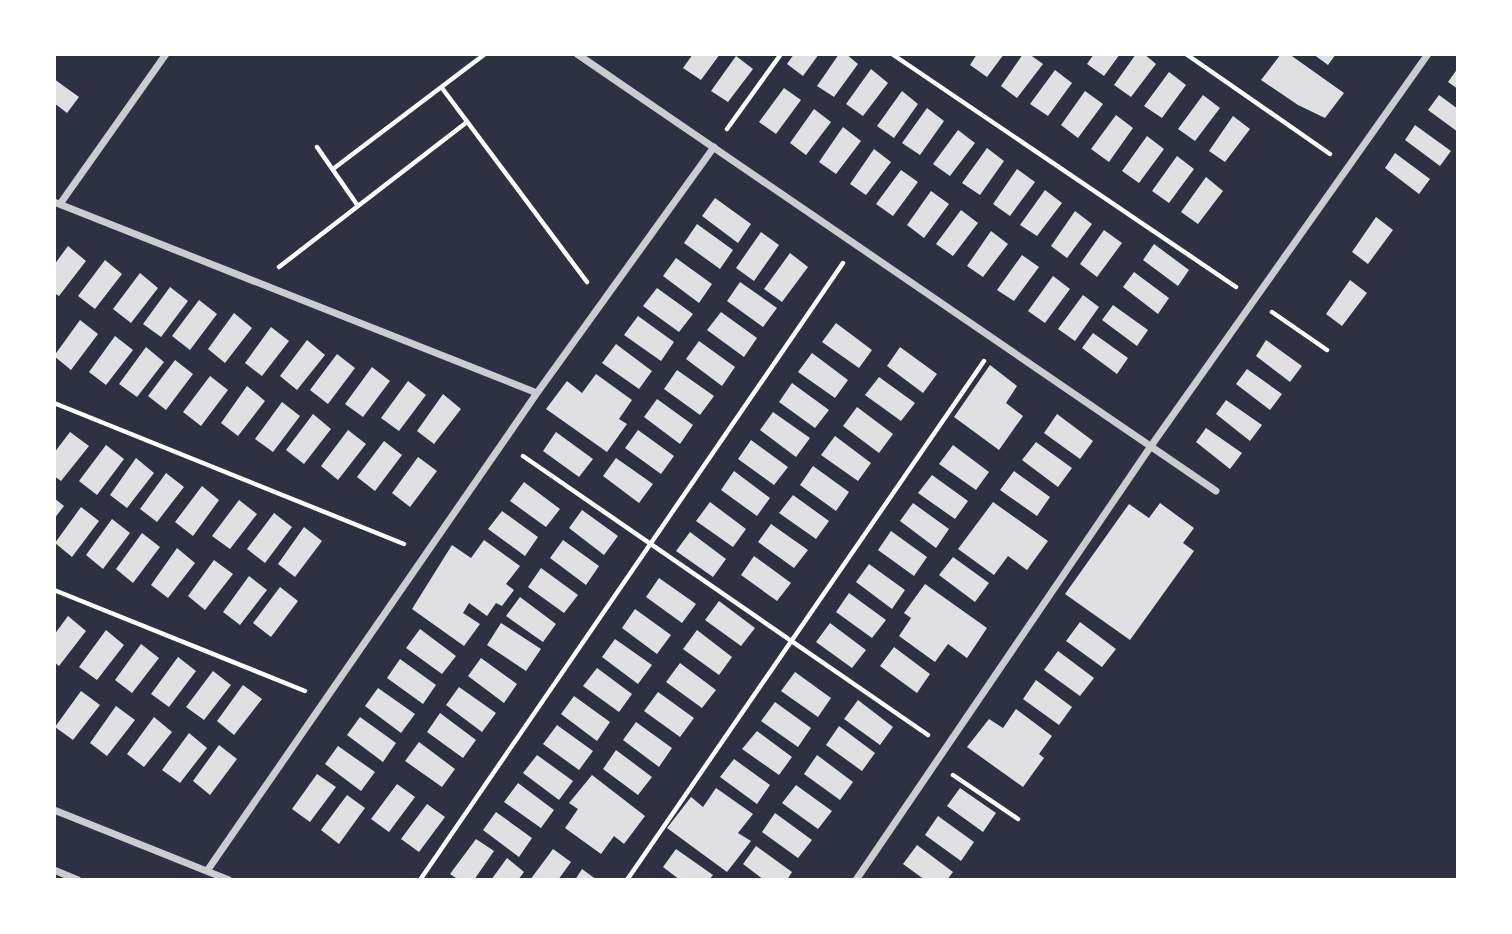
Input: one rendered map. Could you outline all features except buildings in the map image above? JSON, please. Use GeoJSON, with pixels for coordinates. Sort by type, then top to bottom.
{"type":"FeatureCollection","features":[{"type":"Feature","properties":{"kind":"street"},"geometry":{"type":"LineString","coordinates":[[166,54],[57,203],[537,393]]}},
{"type":"Feature","properties":{"kind":"street"},"geometry":{"type":"LineString","coordinates":[[577,54],[1216,491]]}},
{"type":"Feature","properties":{"kind":"street"},"geometry":{"type":"LineString","coordinates":[[856,880],[1151,446],[1429,54]]}},
{"type":"Feature","properties":{"kind":"street"},"geometry":{"type":"LineString","coordinates":[[207,871],[537,393],[714,147]]}},
{"type":"Feature","properties":{"kind":"street"},"geometry":{"type":"LineString","coordinates":[[54,810],[229,880]]}},
{"type":"Feature","properties":{"kind":"street"},"geometry":{"type":"LineString","coordinates":[[54,870],[78,880]]}},
{"type":"Feature","properties":{"kind":"path"},"geometry":{"type":"LineString","coordinates":[[333,170],[485,54]]}},
{"type":"Feature","properties":{"kind":"path"},"geometry":{"type":"LineString","coordinates":[[714,147],[781,54]]}},
{"type":"Feature","properties":{"kind":"path"},"geometry":{"type":"LineString","coordinates":[[892,54],[1328,350]]}},
{"type":"Feature","properties":{"kind":"path"},"geometry":{"type":"LineString","coordinates":[[1186,54],[1348,167]]}},
{"type":"Feature","properties":{"kind":"path"},"geometry":{"type":"LineString","coordinates":[[442,88],[603,302]]}},
{"type":"Feature","properties":{"kind":"path"},"geometry":{"type":"LineString","coordinates":[[259,283],[467,122]]}},
{"type":"Feature","properties":{"kind":"path"},"geometry":{"type":"LineString","coordinates":[[317,147],[358,206]]}},
{"type":"Feature","properties":{"kind":"path"},"geometry":{"type":"LineString","coordinates":[[419,880],[856,244]]}},
{"type":"Feature","properties":{"kind":"path"},"geometry":{"type":"LineString","coordinates":[[627,880],[998,341]]}},
{"type":"Feature","properties":{"kind":"path"},"geometry":{"type":"LineString","coordinates":[[54,403],[426,554]]}},
{"type":"Feature","properties":{"kind":"path"},"geometry":{"type":"LineString","coordinates":[[503,442],[946,748]]}},
{"type":"Feature","properties":{"kind":"path"},"geometry":{"type":"LineString","coordinates":[[54,590],[326,699]]}},
{"type":"Feature","properties":{"kind":"path"},"geometry":{"type":"LineString","coordinates":[[935,763],[1018,819]]}}]}
